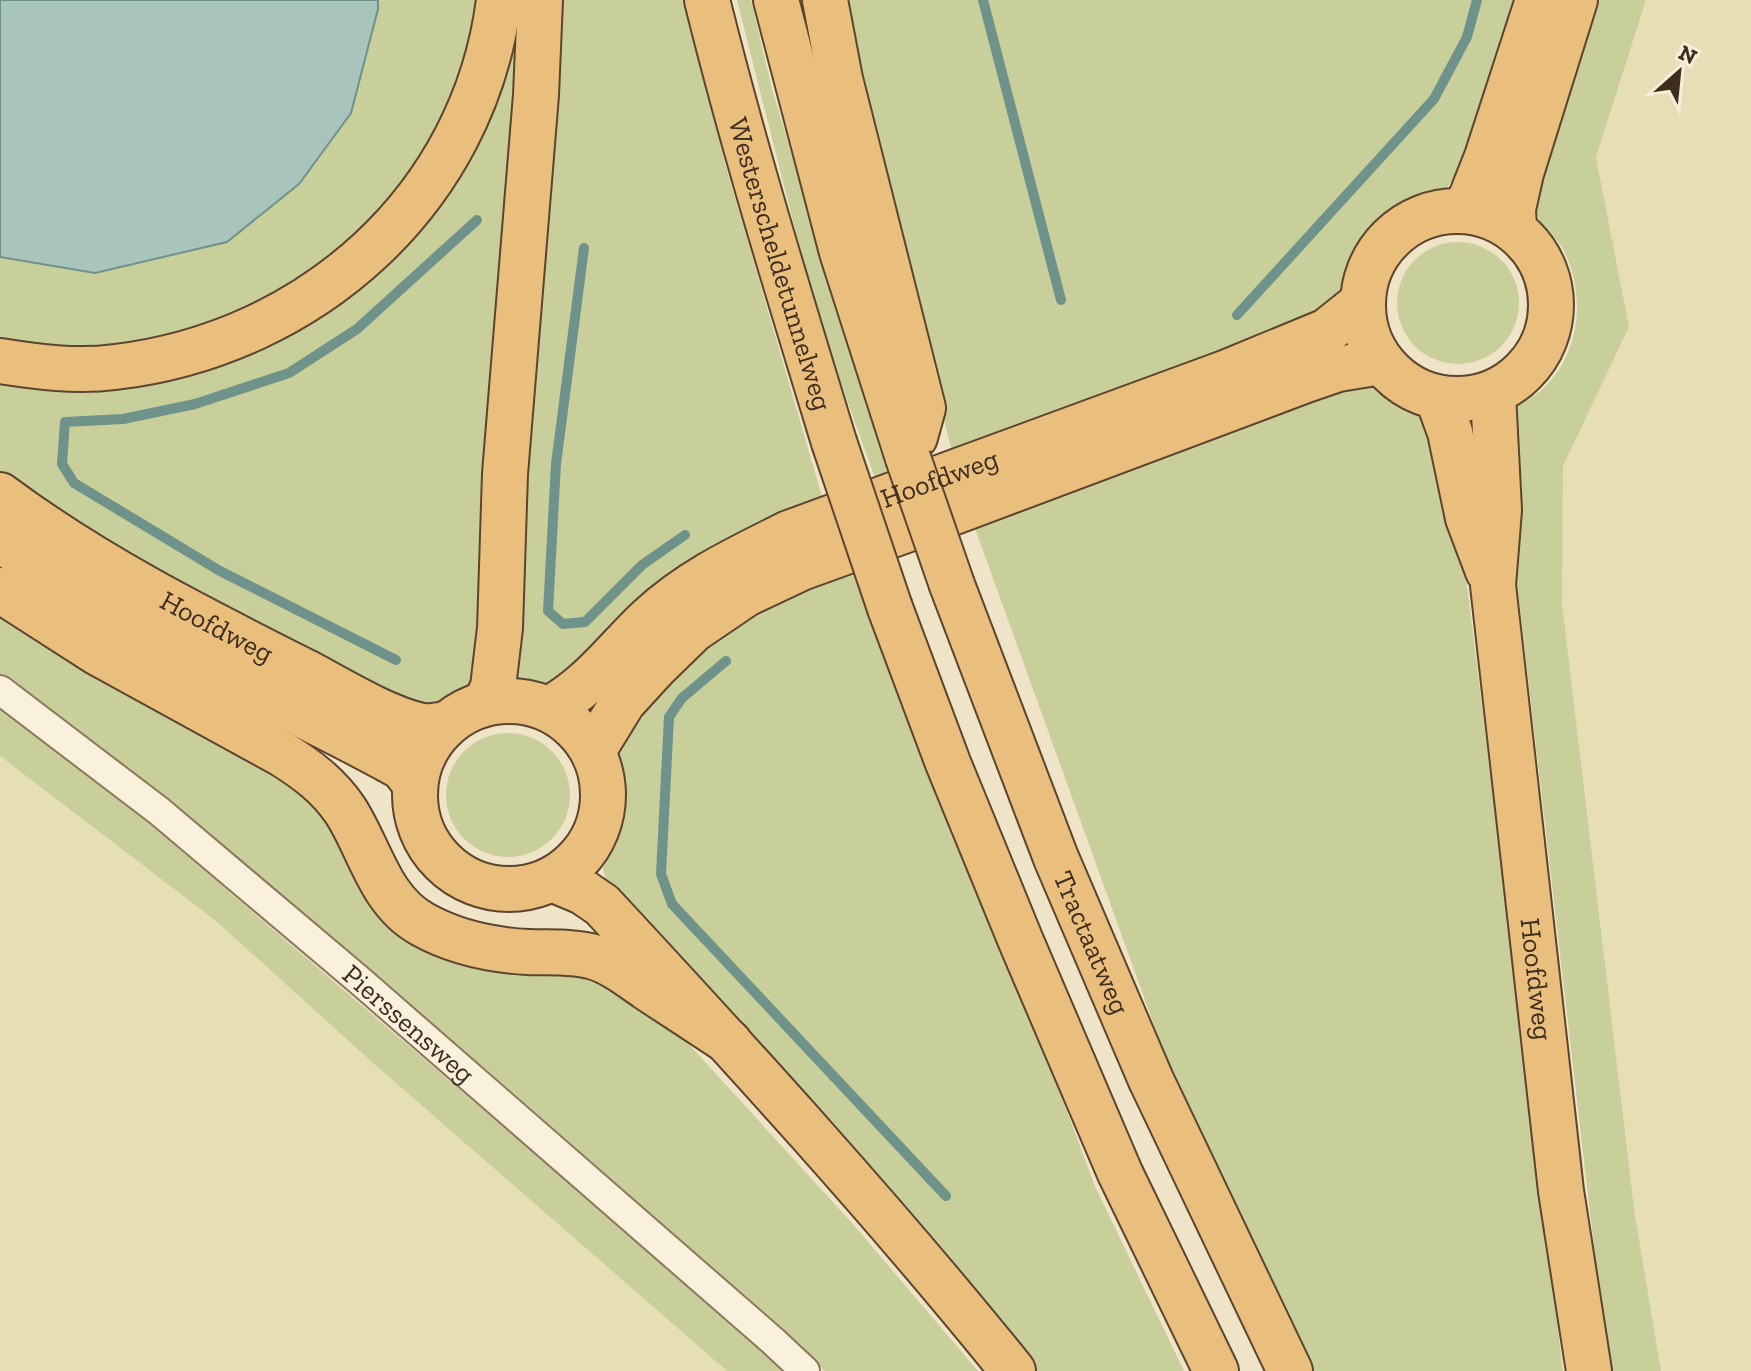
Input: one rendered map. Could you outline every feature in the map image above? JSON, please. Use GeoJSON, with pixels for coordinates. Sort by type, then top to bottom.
{"type":"FeatureCollection","features":[{"type":"Feature","properties":{"kind":"highway"},"geometry":{"type":"LineString","coordinates":[[0,361],[77,369],[115,367],[185,354],[252,331],[329,287],[407,213],[455,140],[478,90],[496,24],[499,0]]}},
{"type":"Feature","properties":{"kind":"highway"},"geometry":{"type":"LineString","coordinates":[[486,702],[493,687],[500,628],[505,474],[536,95],[540,0]]}},
{"type":"Feature","properties":{"kind":"highway","name":"Westerscheldetunnelweg"},"geometry":{"type":"LineString","coordinates":[[707,0],[782,272],[834,442],[890,608],[948,763],[1020,939],[1120,1173],[1216,1371]]}},
{"type":"Feature","properties":{"kind":"highway"},"geometry":{"type":"LineString","coordinates":[[776,0],[842,252],[909,428]]}},
{"type":"Feature","properties":{"kind":"highway"},"geometry":{"type":"LineString","coordinates":[[825,0],[909,428]]}},
{"type":"Feature","properties":{"kind":"highway"},"geometry":{"type":"LineString","coordinates":[[1464,211],[1487,157],[1538,0]]}},
{"type":"Feature","properties":{"kind":"highway"},"geometry":{"type":"LineString","coordinates":[[1514,230],[1513,209],[1521,173],[1575,0]]}},
{"type":"Feature","properties":{"kind":"highway"},"geometry":{"type":"LineString","coordinates":[[1444,211],[1464,211],[1490,217],[1514,230],[1536,254],[1550,293],[1547,334],[1532,364],[1520,376],[1493,394],[1466,401],[1438,399],[1417,389],[1381,362],[1367,334],[1362,303],[1370,266],[1391,235],[1407,224],[1444,211]]}},
{"type":"Feature","properties":{"kind":"highway","name":"Hoofdweg"},"geometry":{"type":"LineString","coordinates":[[549,709],[583,686],[649,619],[689,586],[789,533],[1225,373],[1327,331],[1362,303]]}},
{"type":"Feature","properties":{"kind":"highway","name":"Hoofdweg"},"geometry":{"type":"LineString","coordinates":[[593,751],[623,702],[656,666],[693,630],[746,594],[801,568],[1306,380],[1338,369],[1381,362]]}},
{"type":"Feature","properties":{"kind":"highway","name":"Hoofdweg"},"geometry":{"type":"LineString","coordinates":[[1493,394],[1499,510],[1493,585],[1561,1191],[1589,1371]]}},
{"type":"Feature","properties":{"kind":"highway","name":"Hoofdweg"},"geometry":{"type":"LineString","coordinates":[[1438,399],[1450,432],[1468,518],[1493,585]]}},
{"type":"Feature","properties":{"kind":"highway","name":"Tractaatweg"},"geometry":{"type":"LineString","coordinates":[[909,428],[923,502],[1056,858],[1145,1066],[1290,1371]]}},
{"type":"Feature","properties":{"kind":"highway","name":"Hoofdweg"},"geometry":{"type":"LineString","coordinates":[[0,495],[45,529],[223,630],[386,713],[425,727],[446,724]]}},
{"type":"Feature","properties":{"kind":"highway","name":"Hoofdweg"},"geometry":{"type":"LineString","coordinates":[[0,539],[126,620],[227,677],[403,768],[415,784]]}},
{"type":"Feature","properties":{"kind":"highway"},"geometry":{"type":"LineString","coordinates":[[0,590],[98,653],[308,770],[343,807],[381,881],[396,903],[420,923],[481,946],[597,958],[627,974],[729,1042]]}},
{"type":"Feature","properties":{"kind":"highway"},"geometry":{"type":"LineString","coordinates":[[518,700],[549,709],[575,726],[593,751],[603,787],[599,823],[592,841],[581,856],[552,879],[527,887],[501,890],[484,887],[452,871],[439,860],[426,838],[415,804],[415,784],[422,762],[446,724],[486,702],[518,700]]}},
{"type":"Feature","properties":{"kind":"highway"},"geometry":{"type":"LineString","coordinates":[[552,879],[583,892],[602,905],[875,1207],[1013,1371]]}},
{"type":"Feature","properties":{"kind":"street","name":"Pierssensweg"},"geometry":{"type":"LineString","coordinates":[[0,690],[159,811],[359,980],[805,1371]]}},
{"type":"Feature","properties":{"kind":"shaded area"},"geometry":{"type":"Polygon","coordinates":[[[1646,0],[1751,0],[1751,1371],[1661,1371],[1635,1216],[1562,603],[1563,466],[1629,327],[1596,157],[1646,0]]]}},
{"type":"Feature","properties":{"kind":"shaded area"},"geometry":{"type":"Polygon","coordinates":[[[0,756],[216,921],[373,1063],[727,1371],[0,1371],[0,756]]]}},
{"type":"Feature","properties":{"kind":"green space"},"geometry":{"type":"Polygon","coordinates":[[[378,0],[486,0],[483,21],[409,192],[309,288],[123,356],[0,351],[0,257],[95,273],[351,113],[378,0]]]}},
{"type":"Feature","properties":{"kind":"green space"},"geometry":{"type":"Polygon","coordinates":[[[528,0],[487,633],[471,692],[436,713],[208,613],[0,479],[0,373],[111,378],[375,255],[487,75],[528,0]]]}},
{"type":"Feature","properties":{"kind":"green space"},"geometry":{"type":"Polygon","coordinates":[[[547,0],[691,0],[724,160],[826,510],[544,693],[506,683],[547,0]]]}},
{"type":"Feature","properties":{"kind":"green space"},"geometry":{"type":"Polygon","coordinates":[[[737,0],[751,0],[772,89],[892,485],[879,489],[818,320],[737,0]]]}},
{"type":"Feature","properties":{"kind":"green space"},"geometry":{"type":"Polygon","coordinates":[[[842,0],[1520,0],[1469,158],[1445,190],[1406,203],[1378,224],[1361,249],[1345,294],[1320,317],[953,456],[842,0]]]}},
{"type":"Feature","properties":{"kind":"green space"},"geometry":{"type":"Polygon","coordinates":[[[1589,0],[1646,0],[1596,157],[1629,327],[1563,466],[1562,603],[1635,1216],[1661,1371],[1613,1371],[1600,1299],[1517,583],[1510,436],[1515,407],[1542,390],[1557,373],[1573,339],[1577,303],[1570,266],[1561,245],[1538,218],[1534,191],[1589,0]]]}},
{"type":"Feature","properties":{"kind":"green space"},"geometry":{"type":"Polygon","coordinates":[[[1458,242],[1481,246],[1501,260],[1515,280],[1519,303],[1515,326],[1501,346],[1481,360],[1458,364],[1435,360],[1415,346],[1401,326],[1397,303],[1401,280],[1415,260],[1435,246],[1458,242]]]}},
{"type":"Feature","properties":{"kind":"green space"},"geometry":{"type":"Polygon","coordinates":[[[1351,383],[1375,386],[1423,417],[1439,437],[1468,592],[1563,1371],[1311,1371],[1172,1075],[972,520],[1351,383]]]}},
{"type":"Feature","properties":{"kind":"green space"},"geometry":{"type":"Polygon","coordinates":[[[860,555],[1094,1184],[1184,1371],[1025,1371],[607,885],[601,860],[618,826],[618,753],[629,707],[697,636],[860,555]]]}},
{"type":"Feature","properties":{"kind":"green space"},"geometry":{"type":"Polygon","coordinates":[[[0,603],[308,789],[376,903],[588,970],[674,1028],[852,1223],[978,1371],[825,1371],[128,774],[0,677],[0,603]]]}},
{"type":"Feature","properties":{"kind":"green space"},"geometry":{"type":"Polygon","coordinates":[[[0,706],[94,776],[788,1371],[727,1371],[373,1063],[216,921],[0,756],[0,706]]]}},
{"type":"Feature","properties":{"kind":"green space"},"geometry":{"type":"Polygon","coordinates":[[[508,733],[532,738],[552,751],[565,771],[570,795],[565,819],[552,839],[532,852],[508,857],[484,852],[464,839],[451,819],[446,795],[451,771],[464,751],[484,738],[508,733]]]}},
{"type":"Feature","properties":{"kind":"water"},"geometry":{"type":"Polygon","coordinates":[[[0,0],[378,0],[378,9],[351,113],[299,184],[227,242],[95,273],[0,257],[0,0]]]}},
{"type":"Feature","properties":{"kind":"waterway"},"geometry":{"type":"LineString","coordinates":[[983,0],[1061,300]]}},
{"type":"Feature","properties":{"kind":"waterway"},"geometry":{"type":"LineString","coordinates":[[1237,315],[1434,99],[1467,37],[1477,0]]}},
{"type":"Feature","properties":{"kind":"waterway"},"geometry":{"type":"LineString","coordinates":[[396,660],[220,571],[74,483],[62,464],[65,422],[123,419],[195,404],[289,373],[357,329],[477,220]]}},
{"type":"Feature","properties":{"kind":"waterway"},"geometry":{"type":"LineString","coordinates":[[584,248],[556,464],[548,611],[563,624],[585,622],[642,565],[685,535]]}},
{"type":"Feature","properties":{"kind":"waterway"},"geometry":{"type":"LineString","coordinates":[[726,661],[682,698],[669,717],[661,874],[672,904],[946,1196]]}}]}
